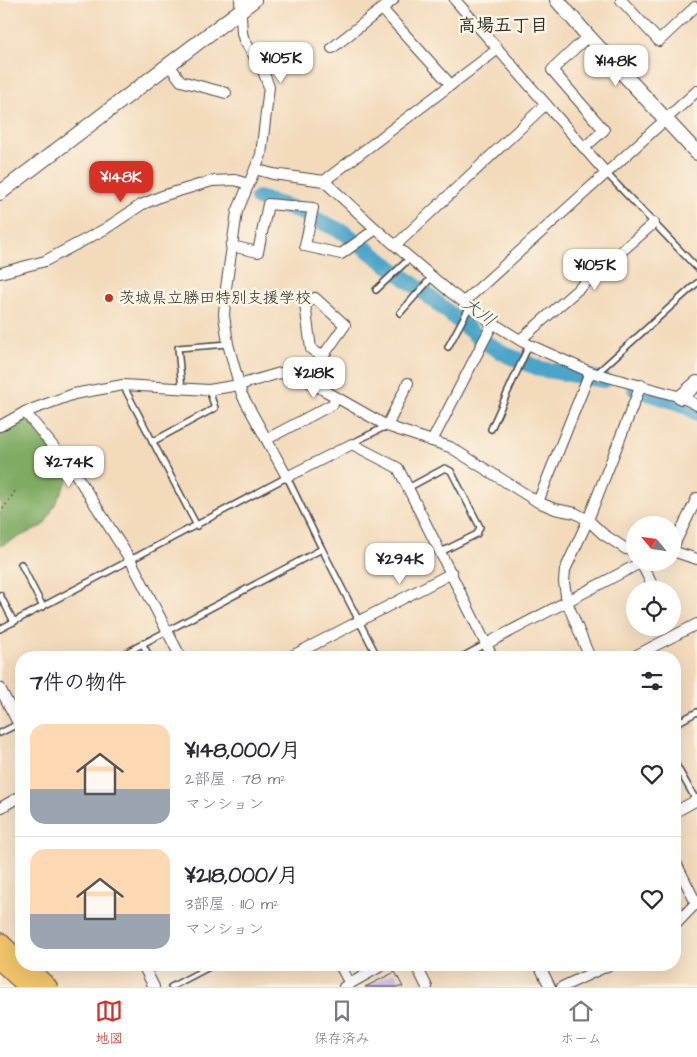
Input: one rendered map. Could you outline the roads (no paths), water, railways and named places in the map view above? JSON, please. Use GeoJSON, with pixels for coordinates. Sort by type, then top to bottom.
{"type":"FeatureCollection","features":[{"type":"Feature","properties":{"kind":"highway"},"geometry":{"type":"LineString","coordinates":[[0,942],[15,958]]}},
{"type":"Feature","properties":{"kind":"highway"},"geometry":{"type":"LineString","coordinates":[[0,961],[15,967]]}},
{"type":"Feature","properties":{"kind":"highway"},"geometry":{"type":"LineString","coordinates":[[27,971],[48,987]]}},
{"type":"Feature","properties":{"kind":"street"},"geometry":{"type":"LineString","coordinates":[[0,193],[169,65],[241,5],[254,0]]}},
{"type":"Feature","properties":{"kind":"street"},"geometry":{"type":"LineString","coordinates":[[332,48],[393,0]]}},
{"type":"Feature","properties":{"kind":"street"},"geometry":{"type":"LineString","coordinates":[[455,0],[606,173]]}},
{"type":"Feature","properties":{"kind":"street"},"geometry":{"type":"LineString","coordinates":[[557,0],[697,153]]}},
{"type":"Feature","properties":{"kind":"street"},"geometry":{"type":"LineString","coordinates":[[621,0],[658,41],[694,5]]}},
{"type":"Feature","properties":{"kind":"street"},"geometry":{"type":"LineString","coordinates":[[241,5],[241,25],[244,40],[262,68],[269,87],[262,155],[237,212],[231,246],[224,315],[228,344],[242,395],[287,478],[352,444],[398,468],[490,651]]}},
{"type":"Feature","properties":{"kind":"street"},"geometry":{"type":"LineString","coordinates":[[382,9],[451,85]]}},
{"type":"Feature","properties":{"kind":"street"},"geometry":{"type":"LineString","coordinates":[[584,148],[604,130],[552,70],[588,36]]}},
{"type":"Feature","properties":{"kind":"street"},"geometry":{"type":"LineString","coordinates":[[324,181],[498,49]]}},
{"type":"Feature","properties":{"kind":"street"},"geometry":{"type":"LineString","coordinates":[[169,65],[180,81],[226,93]]}},
{"type":"Feature","properties":{"kind":"street"},"geometry":{"type":"LineString","coordinates":[[467,304],[606,173],[697,91]]}},
{"type":"Feature","properties":{"kind":"street"},"geometry":{"type":"LineString","coordinates":[[396,245],[546,104]]}},
{"type":"Feature","properties":{"kind":"street"},"geometry":{"type":"LineString","coordinates":[[255,169],[273,174],[324,181],[376,229],[467,304],[524,342],[593,373],[681,397],[697,405]]}},
{"type":"Feature","properties":{"kind":"street"},"geometry":{"type":"LineString","coordinates":[[1,270],[45,261],[105,229],[141,205],[162,196],[212,181],[235,180],[248,184]]}},
{"type":"Feature","properties":{"kind":"street"},"geometry":{"type":"LineString","coordinates":[[231,246],[258,252],[268,204],[313,208],[305,246],[341,254],[376,229]]}},
{"type":"Feature","properties":{"kind":"street"},"geometry":{"type":"LineString","coordinates":[[524,342],[654,223]]}},
{"type":"Feature","properties":{"kind":"street"},"geometry":{"type":"LineString","coordinates":[[306,380],[323,357],[345,325],[316,298],[306,304],[311,349],[323,357]]}},
{"type":"Feature","properties":{"kind":"street"},"geometry":{"type":"LineString","coordinates":[[432,441],[493,323]]}},
{"type":"Feature","properties":{"kind":"street"},"geometry":{"type":"LineString","coordinates":[[0,426],[25,412],[74,394],[122,385],[209,390],[239,385],[280,373],[306,380],[387,426],[450,447],[538,502],[555,509],[575,513],[588,520],[603,534],[626,550]]}},
{"type":"Feature","properties":{"kind":"street"},"geometry":{"type":"LineString","coordinates":[[538,502],[593,373]]}},
{"type":"Feature","properties":{"kind":"street"},"geometry":{"type":"LineString","coordinates":[[387,426],[408,383]]}},
{"type":"Feature","properties":{"kind":"street"},"geometry":{"type":"LineString","coordinates":[[681,397],[697,383]]}},
{"type":"Feature","properties":{"kind":"street"},"geometry":{"type":"LineString","coordinates":[[587,651],[567,602],[564,582],[565,570],[588,520],[641,385]]}},
{"type":"Feature","properties":{"kind":"street"},"geometry":{"type":"LineString","coordinates":[[267,439],[333,404],[336,397]]}},
{"type":"Feature","properties":{"kind":"street"},"geometry":{"type":"LineString","coordinates":[[25,412],[75,474],[131,561],[177,651]]}},
{"type":"Feature","properties":{"kind":"street"},"geometry":{"type":"LineString","coordinates":[[681,531],[697,498]]}},
{"type":"Feature","properties":{"kind":"street"},"geometry":{"type":"LineString","coordinates":[[681,554],[697,559]]}},
{"type":"Feature","properties":{"kind":"street"},"geometry":{"type":"LineString","coordinates":[[486,644],[627,571]]}},
{"type":"Feature","properties":{"kind":"street"},"geometry":{"type":"LineString","coordinates":[[301,651],[452,574]]}},
{"type":"Feature","properties":{"kind":"street"},"geometry":{"type":"LineString","coordinates":[[681,628],[697,624]]}},
{"type":"Feature","properties":{"kind":"street"},"geometry":{"type":"LineString","coordinates":[[642,651],[666,636]]}},
{"type":"Feature","properties":{"kind":"street"},"geometry":{"type":"LineString","coordinates":[[0,688],[15,707]]}},
{"type":"Feature","properties":{"kind":"street"},"geometry":{"type":"LineString","coordinates":[[0,808],[15,799]]}},
{"type":"Feature","properties":{"kind":"street"},"geometry":{"type":"LineString","coordinates":[[681,809],[696,801]]}},
{"type":"Feature","properties":{"kind":"street"},"geometry":{"type":"LineString","coordinates":[[681,873],[697,903],[681,919]]}},
{"type":"Feature","properties":{"kind":"street"},"geometry":{"type":"LineString","coordinates":[[146,971],[154,987]]}},
{"type":"Feature","properties":{"kind":"street"},"geometry":{"type":"LineString","coordinates":[[342,971],[347,986],[373,971]]}},
{"type":"Feature","properties":{"kind":"street"},"geometry":{"type":"LineString","coordinates":[[419,971],[427,987]]}},
{"type":"Feature","properties":{"kind":"street"},"geometry":{"type":"LineString","coordinates":[[542,971],[550,987]]}},
{"type":"Feature","properties":{"kind":"street"},"geometry":{"type":"LineString","coordinates":[[562,987],[596,971]]}},
{"type":"Feature","properties":{"kind":"lane"},"geometry":{"type":"LineString","coordinates":[[606,173],[697,268]]}},
{"type":"Feature","properties":{"kind":"lane"},"geometry":{"type":"LineString","coordinates":[[376,290],[410,258]]}},
{"type":"Feature","properties":{"kind":"lane"},"geometry":{"type":"LineString","coordinates":[[400,312],[433,276]]}},
{"type":"Feature","properties":{"kind":"lane"},"geometry":{"type":"LineString","coordinates":[[593,373],[697,282]]}},
{"type":"Feature","properties":{"kind":"lane"},"geometry":{"type":"LineString","coordinates":[[448,347],[467,304]]}},
{"type":"Feature","properties":{"kind":"lane"},"geometry":{"type":"LineString","coordinates":[[491,430],[524,342]]}},
{"type":"Feature","properties":{"kind":"lane"},"geometry":{"type":"LineString","coordinates":[[182,389],[178,348],[228,344]]}},
{"type":"Feature","properties":{"kind":"lane"},"geometry":{"type":"LineString","coordinates":[[122,385],[197,526]]}},
{"type":"Feature","properties":{"kind":"lane"},"geometry":{"type":"LineString","coordinates":[[152,442],[215,408],[209,390]]}},
{"type":"Feature","properties":{"kind":"lane"},"geometry":{"type":"LineString","coordinates":[[352,444],[387,426]]}},
{"type":"Feature","properties":{"kind":"lane"},"geometry":{"type":"LineString","coordinates":[[408,488],[445,468],[451,471],[476,519],[480,527],[477,534],[441,552]]}},
{"type":"Feature","properties":{"kind":"lane"},"geometry":{"type":"LineString","coordinates":[[0,630],[287,478],[374,651]]}},
{"type":"Feature","properties":{"kind":"lane"},"geometry":{"type":"LineString","coordinates":[[128,651],[322,549]]}},
{"type":"Feature","properties":{"kind":"lane"},"geometry":{"type":"LineString","coordinates":[[21,564],[43,607]]}},
{"type":"Feature","properties":{"kind":"lane"},"geometry":{"type":"LineString","coordinates":[[0,595],[14,622]]}},
{"type":"Feature","properties":{"kind":"lane"},"geometry":{"type":"LineString","coordinates":[[142,643],[146,651]]}},
{"type":"Feature","properties":{"kind":"lane"},"geometry":{"type":"LineString","coordinates":[[473,651],[486,644]]}},
{"type":"Feature","properties":{"kind":"lane"},"geometry":{"type":"LineString","coordinates":[[681,721],[697,712]]}},
{"type":"Feature","properties":{"kind":"lane"},"geometry":{"type":"LineString","coordinates":[[0,733],[15,728]]}},
{"type":"Feature","properties":{"kind":"lane"},"geometry":{"type":"LineString","coordinates":[[681,774],[696,801]]}},
{"type":"Feature","properties":{"kind":"lane"},"geometry":{"type":"LineString","coordinates":[[171,987],[202,971]]}},
{"type":"Feature","properties":{"kind":"waterway","name":"大川"},"geometry":{"type":"LineString","coordinates":[[258,198],[292,208],[345,233],[425,293],[484,342],[509,356],[541,369],[604,380]]}},
{"type":"Feature","properties":{"kind":"waterway","name":"大川"},"geometry":{"type":"LineString","coordinates":[[635,389],[682,404],[697,413]]}},
{"type":"Feature","properties":{"kind":"place","name":"茨城県立勝田特別支援学校"},"geometry":{"type":"Point","coordinates":[109,298]}},
{"type":"Feature","properties":{"kind":"district","name":"高場五丁目"},"geometry":{"type":"Point","coordinates":[503,25]}}]}
